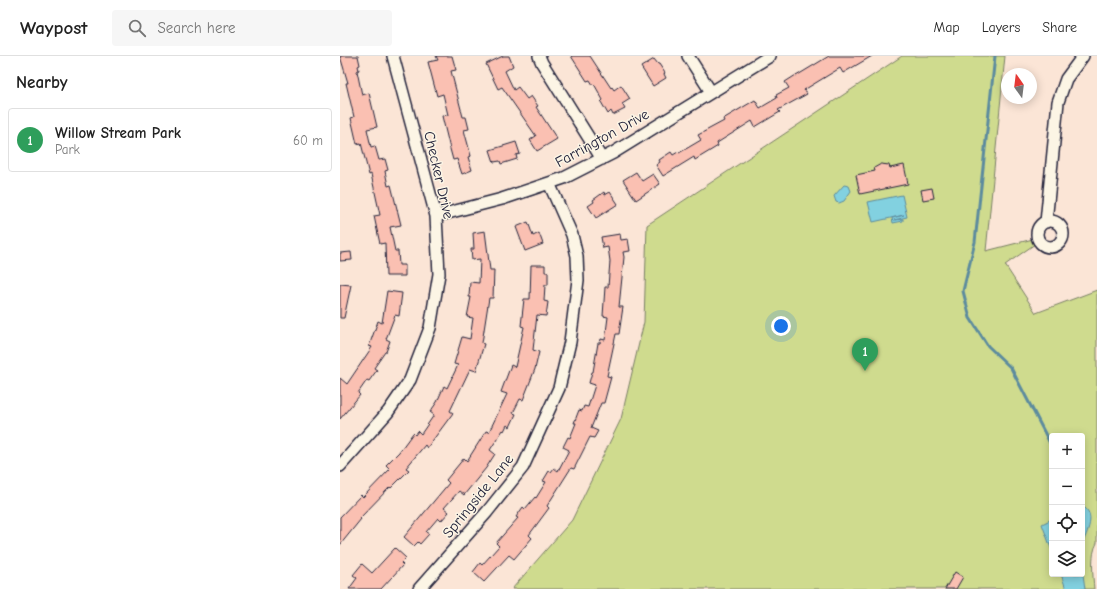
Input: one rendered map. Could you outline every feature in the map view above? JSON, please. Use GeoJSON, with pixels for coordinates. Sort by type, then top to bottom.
{"type":"FeatureCollection","features":[{"type":"Feature","properties":{"kind":"street","name":"Checker Drive"},"geometry":{"type":"LineString","coordinates":[[340,466],[388,412],[410,380],[430,328],[439,274],[436,216],[393,56]]}},
{"type":"Feature","properties":{"kind":"street"},"geometry":{"type":"LineString","coordinates":[[539,56],[602,158]]}},
{"type":"Feature","properties":{"kind":"street"},"geometry":{"type":"LineString","coordinates":[[688,56],[711,92]]}},
{"type":"Feature","properties":{"kind":"street","name":"Farrington Drive"},"geometry":{"type":"LineString","coordinates":[[436,216],[502,199],[564,178],[602,158],[770,56]]}},
{"type":"Feature","properties":{"kind":"street"},"geometry":{"type":"LineString","coordinates":[[1046,222],[1058,102],[1066,79],[1083,56]]}},
{"type":"Feature","properties":{"kind":"street","name":"Springside Lane"},"geometry":{"type":"LineString","coordinates":[[419,589],[487,512],[523,467],[559,388],[570,342],[578,280],[577,256],[572,235],[549,183]]}},
{"type":"Feature","properties":{"kind":"green space"},"geometry":{"type":"Polygon","coordinates":[[[902,56],[1005,56],[1004,68],[1001,68],[1001,97],[986,251],[1033,239],[1035,244],[1005,265],[1036,313],[1097,290],[1097,543],[1093,553],[1094,589],[512,589],[572,520],[621,419],[644,322],[647,225],[902,56]]]}},
{"type":"Feature","properties":{"kind":"water"},"geometry":{"type":"Polygon","coordinates":[[[844,185],[849,186],[851,191],[844,201],[839,203],[836,202],[834,196],[844,185]]]}},
{"type":"Feature","properties":{"kind":"water"},"geometry":{"type":"Polygon","coordinates":[[[902,195],[907,217],[894,220],[903,219],[903,221],[893,223],[892,218],[904,215],[873,222],[868,202],[902,195]]]}},
{"type":"Feature","properties":{"kind":"water"},"geometry":{"type":"Polygon","coordinates":[[[1085,508],[1087,509],[1090,518],[1085,537],[1085,508]]]}},
{"type":"Feature","properties":{"kind":"water"},"geometry":{"type":"Polygon","coordinates":[[[1049,520],[1049,543],[1042,524],[1049,520]]]}},
{"type":"Feature","properties":{"kind":"water"},"geometry":{"type":"Polygon","coordinates":[[[1062,577],[1083,577],[1085,589],[1066,589],[1062,577]]]}},
{"type":"Feature","properties":{"kind":"building"},"geometry":{"type":"Polygon","coordinates":[[[340,56],[358,56],[360,65],[358,66],[359,70],[357,71],[362,95],[369,93],[377,127],[367,129],[371,147],[375,146],[379,160],[385,159],[388,170],[385,171],[388,186],[391,185],[401,225],[390,227],[395,251],[398,251],[399,265],[405,265],[405,276],[386,276],[385,243],[380,244],[374,216],[380,215],[371,174],[369,175],[361,143],[357,144],[351,118],[354,117],[346,83],[348,83],[340,56]]]}},
{"type":"Feature","properties":{"kind":"building"},"geometry":{"type":"Polygon","coordinates":[[[436,56],[452,56],[456,70],[451,71],[463,117],[466,117],[469,129],[464,130],[471,156],[468,157],[472,170],[462,174],[457,159],[453,160],[442,116],[448,115],[443,94],[437,96],[428,62],[438,60],[436,56]]]}},
{"type":"Feature","properties":{"kind":"building"},"geometry":{"type":"Polygon","coordinates":[[[503,56],[509,56],[513,66],[505,71],[514,90],[518,87],[527,99],[531,96],[538,106],[536,107],[557,139],[537,151],[530,140],[536,136],[502,87],[498,89],[486,64],[503,56]]]}},
{"type":"Feature","properties":{"kind":"building"},"geometry":{"type":"Polygon","coordinates":[[[571,56],[590,56],[611,88],[612,87],[614,90],[621,85],[630,99],[622,104],[625,109],[613,115],[611,111],[608,114],[601,102],[603,100],[594,84],[593,85],[590,80],[587,81],[571,56]]]}},
{"type":"Feature","properties":{"kind":"building"},"geometry":{"type":"Polygon","coordinates":[[[829,56],[872,56],[843,73],[840,68],[804,90],[807,94],[778,110],[780,112],[755,127],[752,121],[717,143],[718,146],[695,160],[694,157],[663,176],[656,165],[660,162],[659,160],[671,152],[673,155],[678,152],[679,153],[701,140],[698,135],[724,121],[723,119],[755,100],[760,108],[777,98],[776,95],[789,88],[785,82],[829,56]]]}},
{"type":"Feature","properties":{"kind":"building"},"geometry":{"type":"Polygon","coordinates":[[[654,59],[665,73],[666,78],[653,86],[641,67],[654,59]]]}},
{"type":"Feature","properties":{"kind":"building"},"geometry":{"type":"Polygon","coordinates":[[[516,142],[520,154],[516,155],[517,159],[501,164],[500,161],[494,162],[490,150],[516,142]]]}},
{"type":"Feature","properties":{"kind":"building"},"geometry":{"type":"Polygon","coordinates":[[[881,164],[889,165],[890,168],[904,165],[908,184],[860,194],[856,175],[875,171],[874,168],[881,164]]]}},
{"type":"Feature","properties":{"kind":"building"},"geometry":{"type":"Polygon","coordinates":[[[636,172],[642,181],[653,174],[660,184],[636,200],[623,180],[636,172]]]}},
{"type":"Feature","properties":{"kind":"building"},"geometry":{"type":"Polygon","coordinates":[[[932,188],[934,198],[923,200],[921,190],[932,188]]]}},
{"type":"Feature","properties":{"kind":"building"},"geometry":{"type":"Polygon","coordinates":[[[604,192],[605,195],[610,192],[618,204],[596,218],[588,206],[594,202],[593,200],[604,192]]]}},
{"type":"Feature","properties":{"kind":"building"},"geometry":{"type":"Polygon","coordinates":[[[528,222],[533,236],[539,233],[543,244],[525,251],[516,227],[528,222]]]}},
{"type":"Feature","properties":{"kind":"building"},"geometry":{"type":"Polygon","coordinates":[[[485,231],[490,270],[494,270],[493,298],[489,298],[482,343],[484,344],[476,371],[470,369],[450,411],[453,413],[427,448],[425,445],[406,468],[409,470],[360,518],[361,519],[340,545],[340,517],[361,495],[363,497],[390,469],[386,465],[399,452],[413,433],[415,435],[418,431],[421,434],[434,415],[430,412],[437,402],[444,386],[447,388],[458,365],[454,364],[462,337],[470,339],[473,318],[467,317],[471,297],[469,297],[470,282],[479,283],[480,259],[472,260],[471,249],[474,249],[473,233],[485,231]]]}},
{"type":"Feature","properties":{"kind":"building"},"geometry":{"type":"Polygon","coordinates":[[[620,234],[621,240],[628,239],[630,251],[623,252],[624,257],[619,307],[623,307],[619,334],[616,334],[607,376],[611,377],[604,403],[601,403],[591,428],[598,431],[594,438],[590,437],[574,469],[571,468],[547,506],[549,508],[529,535],[532,538],[514,559],[509,555],[484,582],[473,572],[480,563],[482,565],[499,546],[496,543],[518,518],[516,517],[523,507],[525,509],[535,497],[536,498],[546,482],[543,481],[549,471],[551,472],[554,468],[558,471],[569,450],[563,447],[568,437],[570,438],[579,410],[582,411],[584,406],[588,407],[595,385],[589,383],[593,372],[598,343],[600,343],[601,339],[605,340],[608,317],[603,316],[605,287],[608,287],[610,261],[608,247],[603,248],[601,237],[620,234]]]}},
{"type":"Feature","properties":{"kind":"building"},"geometry":{"type":"Polygon","coordinates":[[[351,252],[352,260],[340,261],[340,253],[351,252]]]}},
{"type":"Feature","properties":{"kind":"building"},"geometry":{"type":"Polygon","coordinates":[[[531,265],[545,265],[545,272],[548,272],[548,285],[545,285],[544,301],[548,302],[546,316],[537,315],[533,350],[539,352],[535,369],[523,400],[520,399],[513,413],[516,414],[510,427],[507,425],[490,450],[495,454],[486,468],[464,495],[459,491],[444,508],[449,512],[441,521],[438,518],[426,532],[429,534],[420,544],[418,542],[414,546],[404,537],[449,483],[446,480],[464,458],[467,461],[486,431],[489,432],[507,394],[501,392],[511,365],[515,367],[524,327],[521,326],[524,299],[530,299],[531,265]]]}},
{"type":"Feature","properties":{"kind":"building"},"geometry":{"type":"Polygon","coordinates":[[[340,284],[351,285],[344,318],[340,318],[340,284]]]}},
{"type":"Feature","properties":{"kind":"building"},"geometry":{"type":"Polygon","coordinates":[[[387,291],[402,293],[399,316],[395,315],[386,339],[390,341],[386,352],[374,368],[377,370],[369,381],[367,380],[358,393],[360,395],[340,419],[340,378],[347,384],[372,347],[369,346],[378,321],[382,323],[387,291]]]}},
{"type":"Feature","properties":{"kind":"building"},"geometry":{"type":"Polygon","coordinates":[[[395,548],[406,558],[401,563],[403,565],[381,589],[349,589],[357,578],[353,575],[362,564],[372,573],[395,548]]]}},
{"type":"Feature","properties":{"kind":"building"},"geometry":{"type":"Polygon","coordinates":[[[955,572],[963,577],[956,589],[945,589],[955,572]]]}},
{"type":"Feature","properties":{"kind":"waterway"},"geometry":{"type":"LineString","coordinates":[[995,56],[975,242],[963,291],[970,318],[988,346],[1011,368],[1049,441]]}},
{"type":"Feature","properties":{"kind":"place","name":"Willow Stream Park"},"geometry":{"type":"Point","coordinates":[865,371]}}]}
